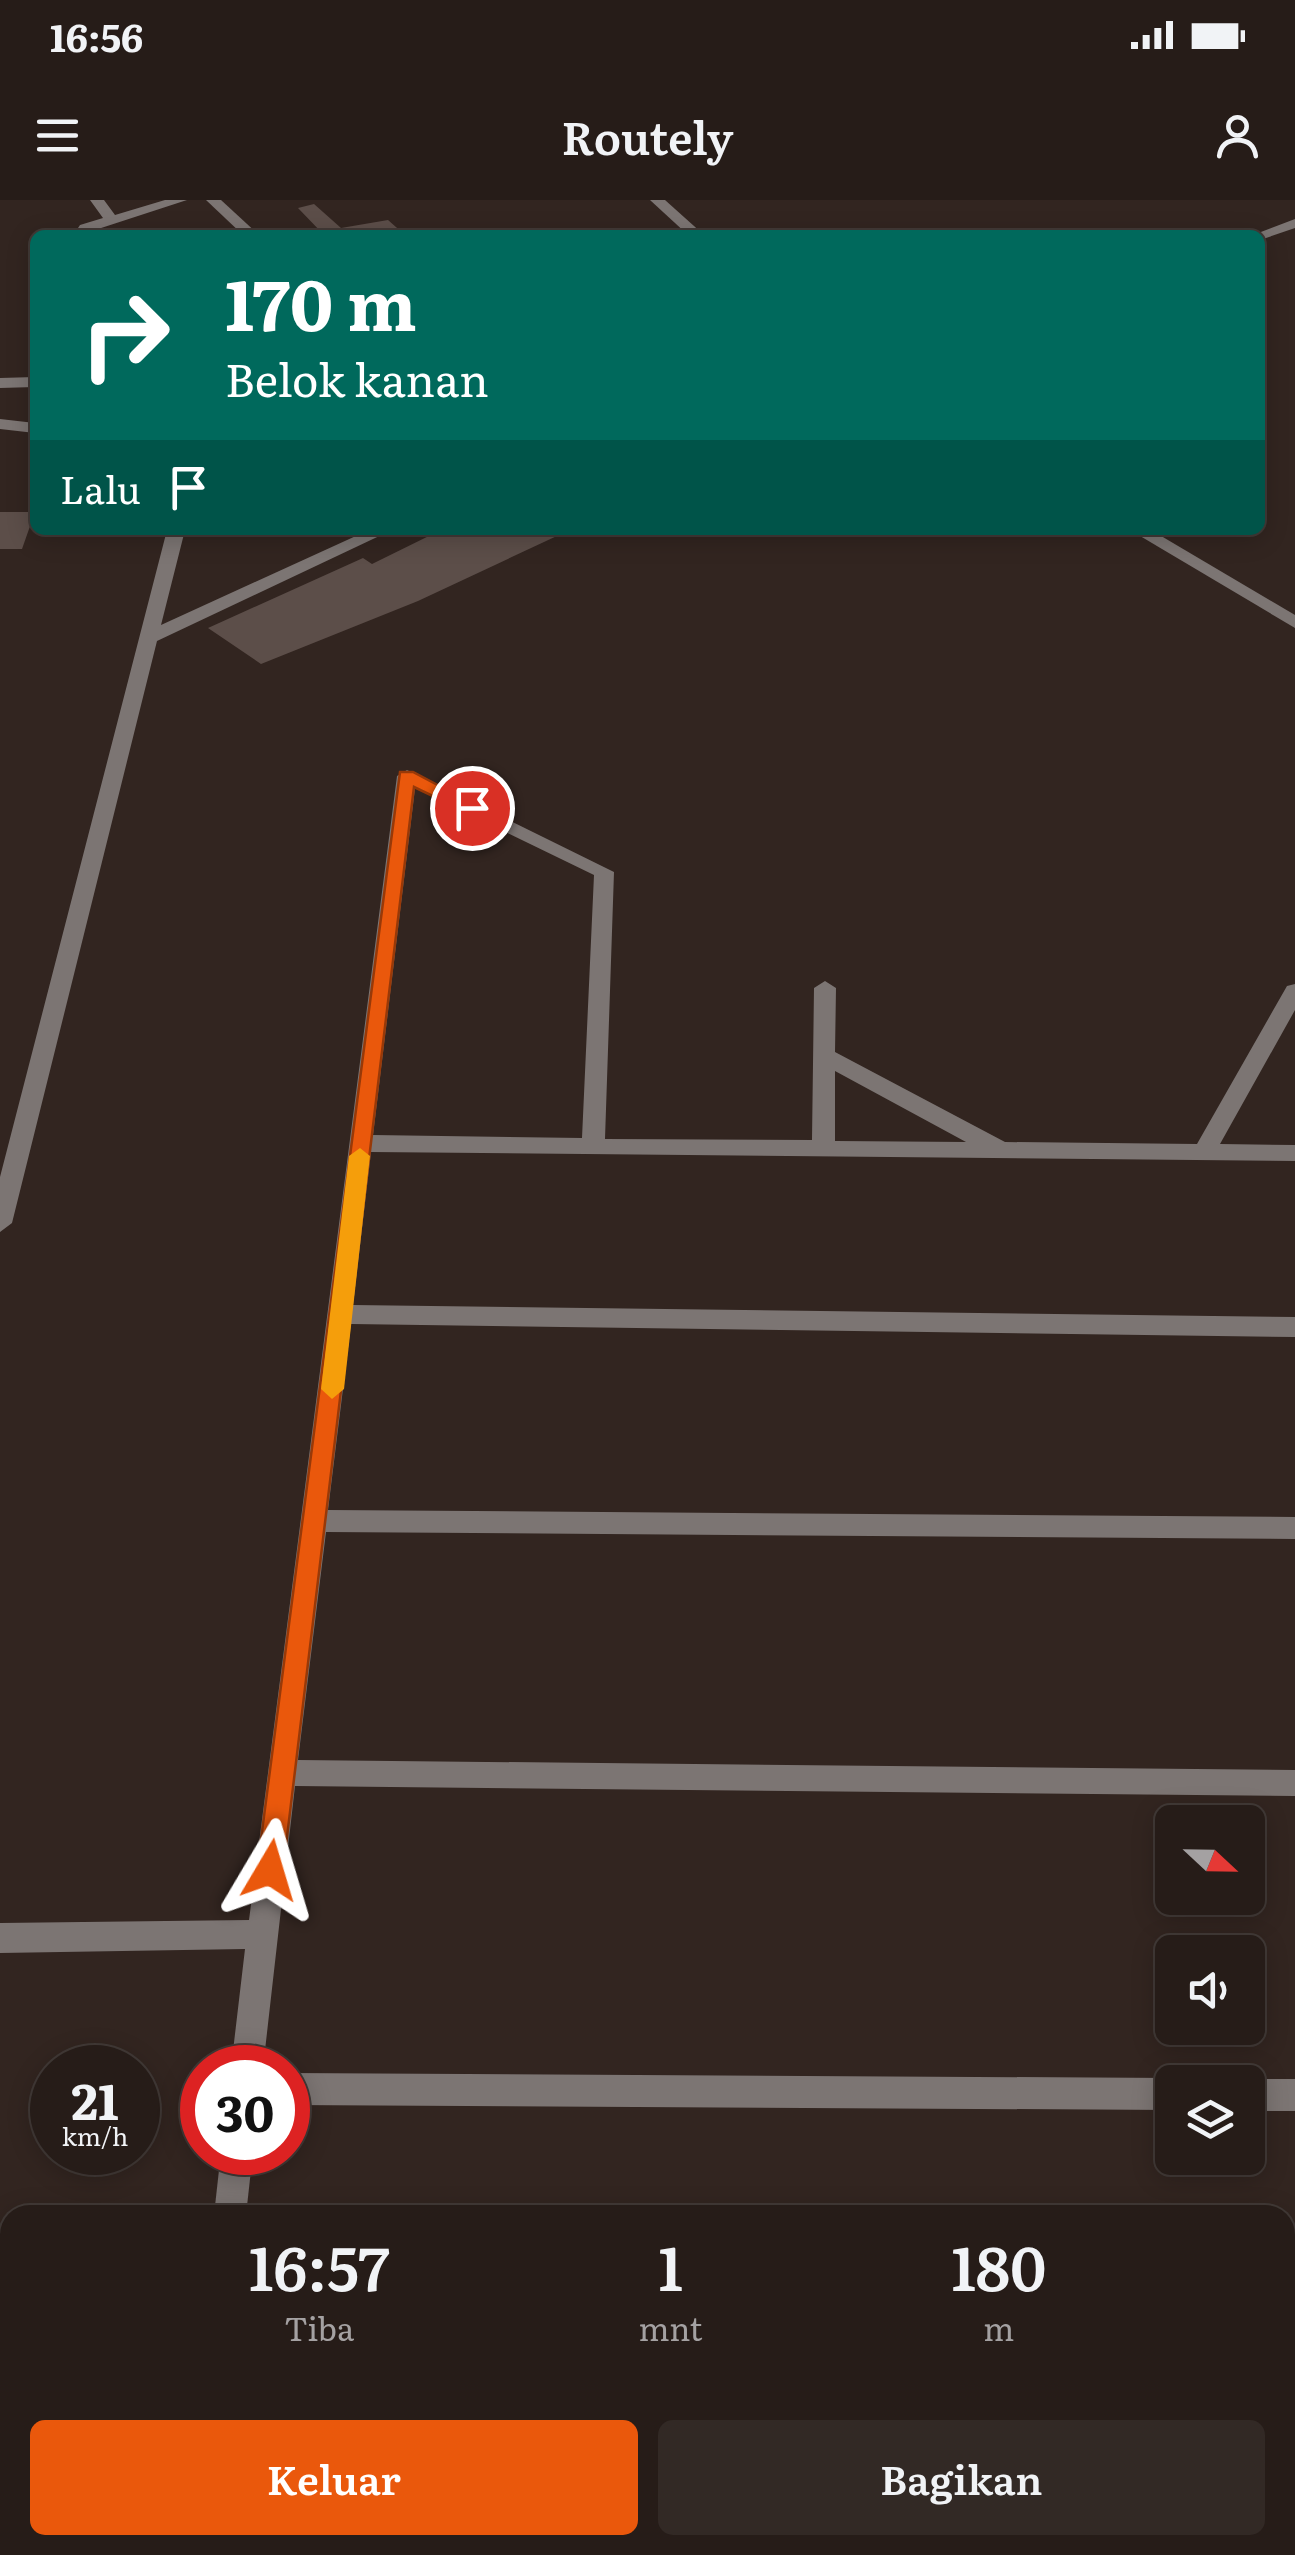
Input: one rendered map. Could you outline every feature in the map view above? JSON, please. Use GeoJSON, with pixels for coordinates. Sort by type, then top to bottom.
{"type":"FeatureCollection","features":[{"type":"Feature","properties":{"kind":"street"},"geometry":{"type":"LineString","coordinates":[[96,200],[112,220]]}},
{"type":"Feature","properties":{"kind":"street"},"geometry":{"type":"LineString","coordinates":[[87,230],[85,228],[180,200]]}},
{"type":"Feature","properties":{"kind":"street"},"geometry":{"type":"LineString","coordinates":[[213,200],[246,230]]}},
{"type":"Feature","properties":{"kind":"street"},"geometry":{"type":"LineString","coordinates":[[656,200],[692,230]]}},
{"type":"Feature","properties":{"kind":"street"},"geometry":{"type":"LineString","coordinates":[[1265,234],[1295,223]]}},
{"type":"Feature","properties":{"kind":"street"},"geometry":{"type":"LineString","coordinates":[[0,383],[30,382]]}},
{"type":"Feature","properties":{"kind":"street"},"geometry":{"type":"LineString","coordinates":[[0,424],[30,427]]}},
{"type":"Feature","properties":{"kind":"street"},"geometry":{"type":"LineString","coordinates":[[0,1223],[175,535]]}},
{"type":"Feature","properties":{"kind":"street"},"geometry":{"type":"LineString","coordinates":[[148,638],[372,535]]}},
{"type":"Feature","properties":{"kind":"street"},"geometry":{"type":"LineString","coordinates":[[1147,535],[1295,623]]}},
{"type":"Feature","properties":{"kind":"street"},"geometry":{"type":"LineString","coordinates":[[250,2045],[407,776],[604,872],[592,1147]]}},
{"type":"Feature","properties":{"kind":"street"},"geometry":{"type":"LineString","coordinates":[[822,1148],[825,988]]}},
{"type":"Feature","properties":{"kind":"street"},"geometry":{"type":"LineString","coordinates":[[1205,1150],[1295,991]]}},
{"type":"Feature","properties":{"kind":"street"},"geometry":{"type":"LineString","coordinates":[[824,1056],[1000,1149]]}},
{"type":"Feature","properties":{"kind":"street"},"geometry":{"type":"LineString","coordinates":[[361,1143],[1295,1153]]}},
{"type":"Feature","properties":{"kind":"street"},"geometry":{"type":"LineString","coordinates":[[342,1314],[1295,1326]]}},
{"type":"Feature","properties":{"kind":"street"},"geometry":{"type":"LineString","coordinates":[[316,1521],[1295,1528]]}},
{"type":"Feature","properties":{"kind":"street"},"geometry":{"type":"LineString","coordinates":[[282,1773],[1295,1783]]}},
{"type":"Feature","properties":{"kind":"street"},"geometry":{"type":"LineString","coordinates":[[0,1938],[262,1934]]}},
{"type":"Feature","properties":{"kind":"street"},"geometry":{"type":"LineString","coordinates":[[310,2089],[1155,2094]]}},
{"type":"Feature","properties":{"kind":"street"},"geometry":{"type":"LineString","coordinates":[[1265,2095],[1295,2095]]}},
{"type":"Feature","properties":{"kind":"street"},"geometry":{"type":"LineString","coordinates":[[231,2205],[234,2175]]}},
{"type":"Feature","properties":{"kind":"building"},"geometry":{"type":"Polygon","coordinates":[[[314,204],[341,228],[388,220],[399,230],[319,230],[298,208],[314,204]]]}},
{"type":"Feature","properties":{"kind":"building"},"geometry":{"type":"Polygon","coordinates":[[[0,512],[30,512],[30,526],[22,549],[0,549],[0,512]]]}},
{"type":"Feature","properties":{"kind":"building"},"geometry":{"type":"Polygon","coordinates":[[[431,535],[559,535],[418,601],[261,664],[208,628],[363,558],[372,564],[431,535]]]}},
{"type":"Feature","properties":{"kind":"slow traffic"},"geometry":{"type":"LineString","coordinates":[[332,1389],[360,1156]]}},
{"type":"Feature","properties":{"kind":"route"},"geometry":{"type":"LineString","coordinates":[[270,1870],[407,776],[472,808]]}}]}
